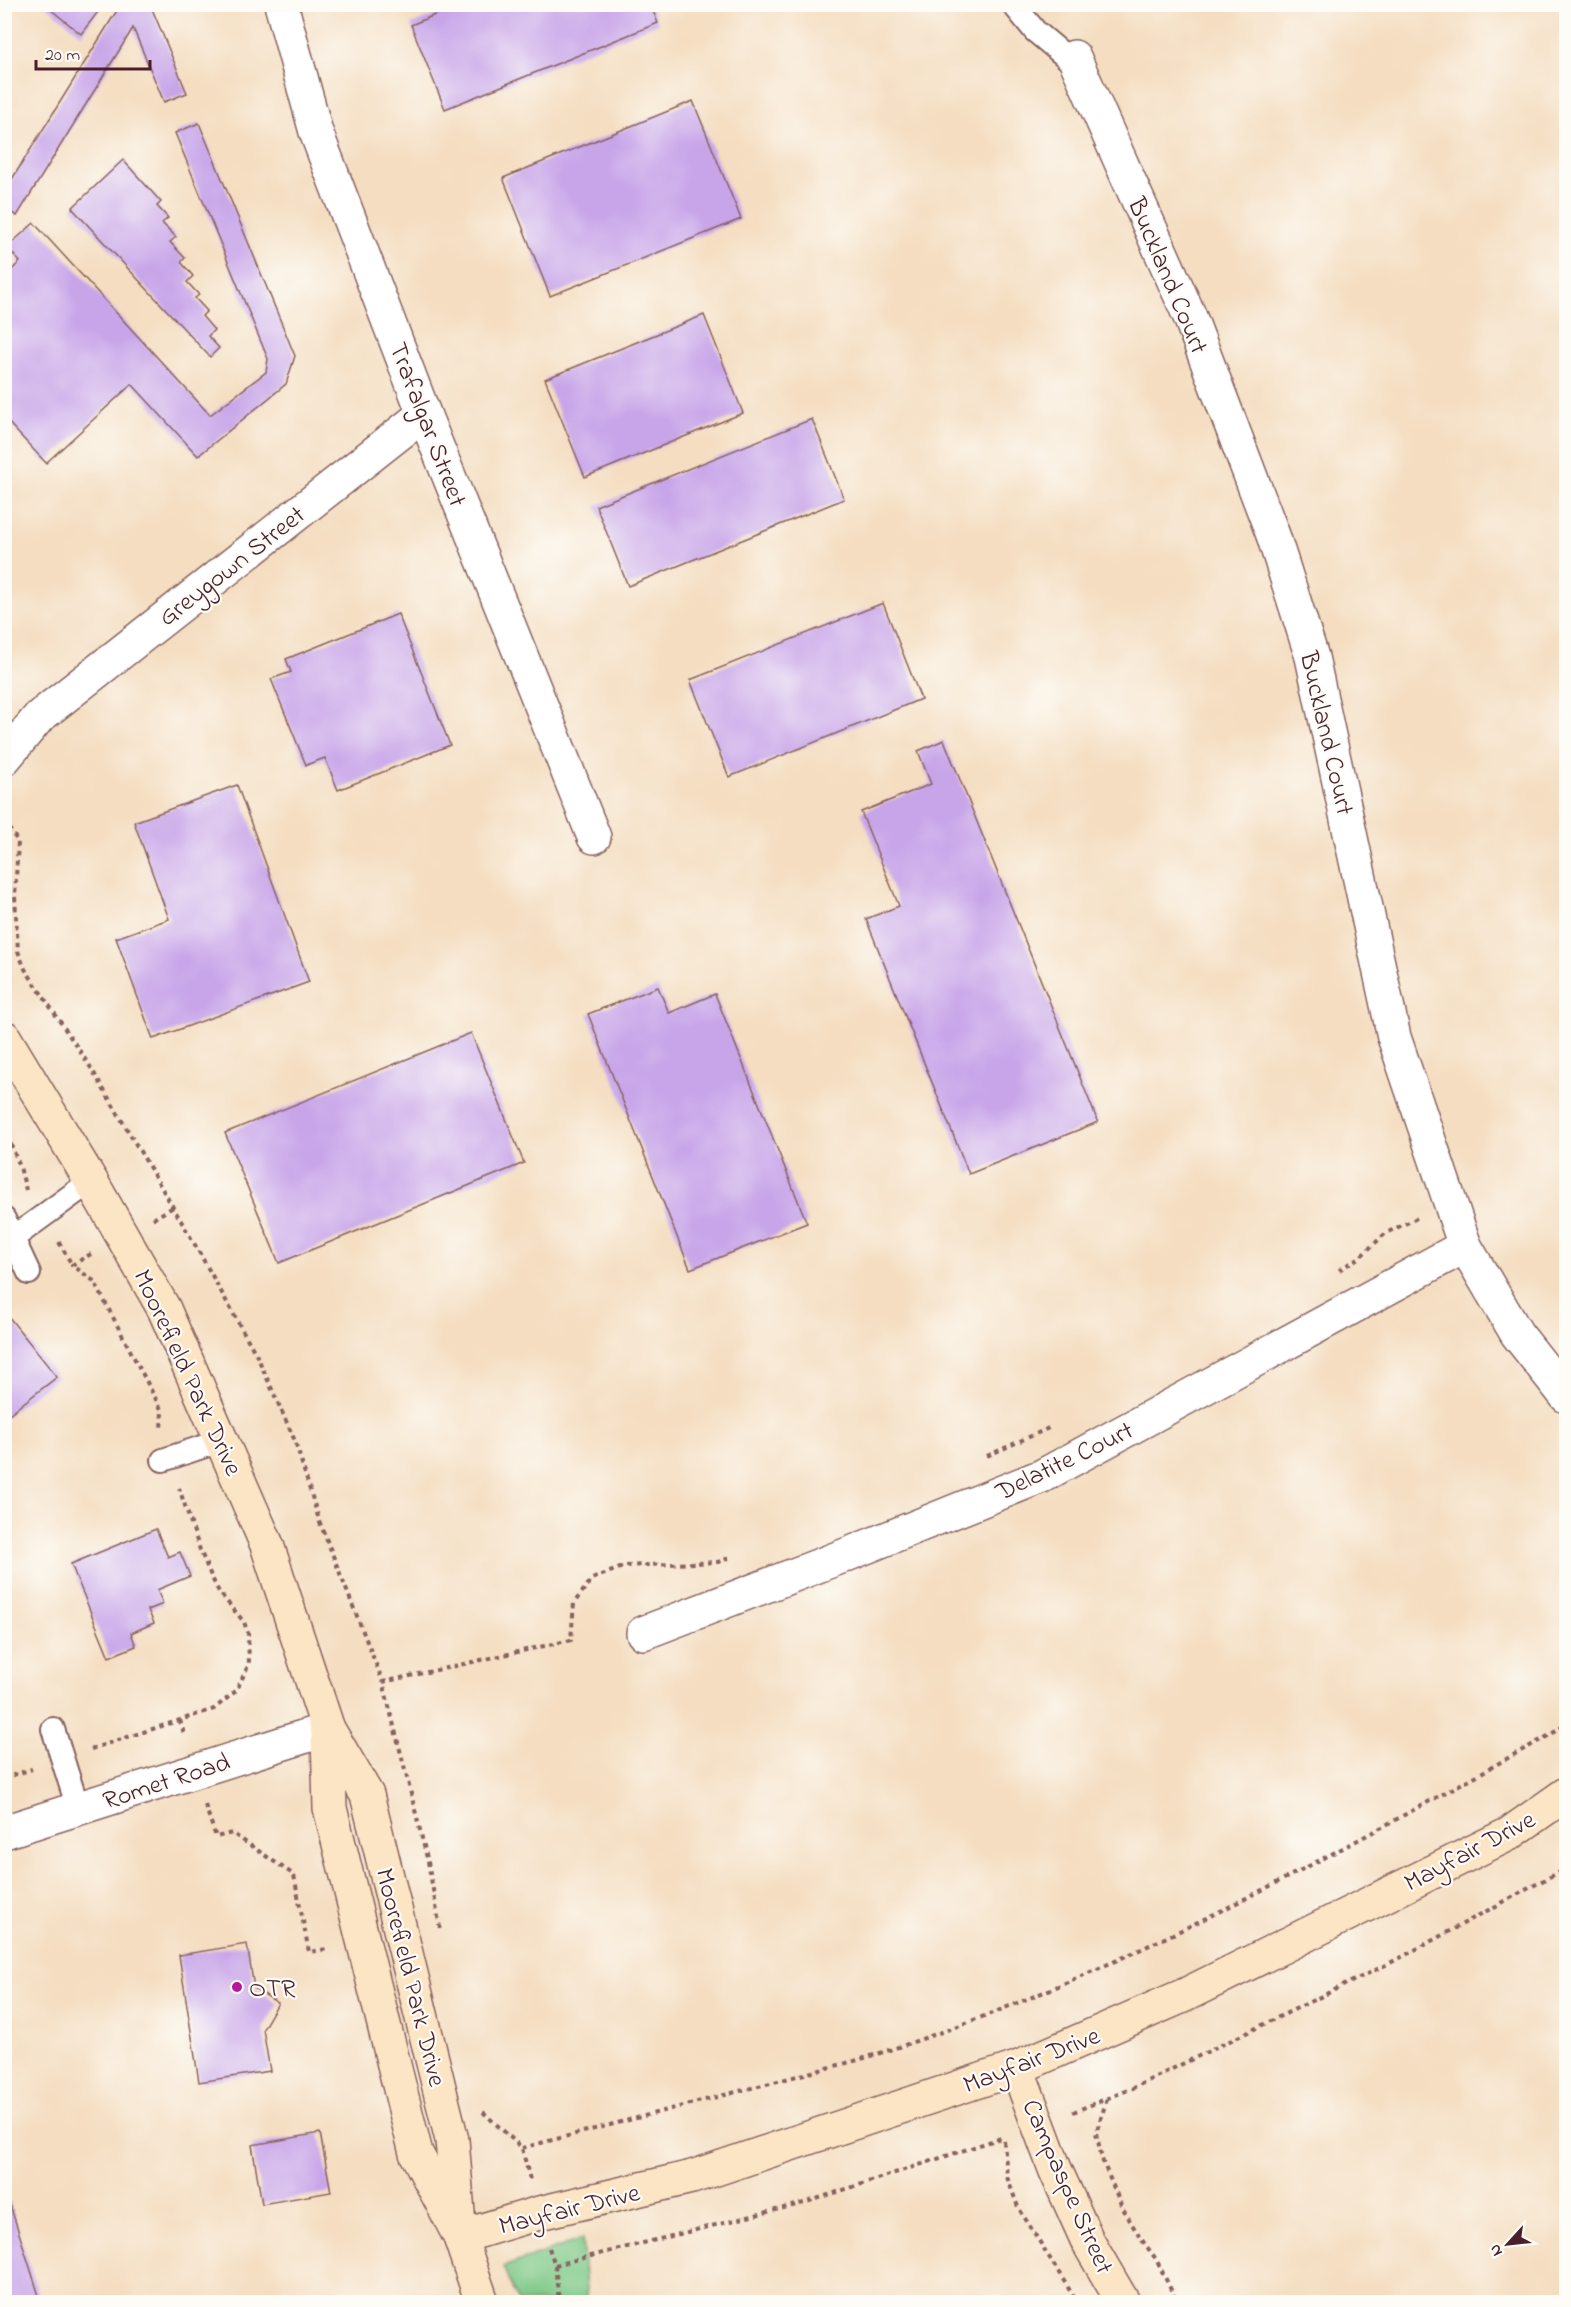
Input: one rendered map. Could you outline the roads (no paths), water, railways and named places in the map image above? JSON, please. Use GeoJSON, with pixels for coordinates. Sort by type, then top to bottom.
{"type":"FeatureCollection","features":[{"type":"Feature","properties":{"kind":"main road","name":"Moorefield Park Drive"},"geometry":{"type":"LineString","coordinates":[[4,1037],[123,1235],[164,1309],[267,1545],[328,1729],[367,1795],[452,2140],[460,2237]]}},
{"type":"Feature","properties":{"kind":"main road","name":"Moorefield Park Drive"},"geometry":{"type":"LineString","coordinates":[[328,1729],[330,1808],[416,2153],[460,2237],[482,2302]]}},
{"type":"Feature","properties":{"kind":"main road","name":"Mayfair Drive"},"geometry":{"type":"LineString","coordinates":[[460,2237],[539,2214],[692,2177],[1017,2068],[1195,1990],[1509,1834],[1566,1794]]}},
{"type":"Feature","properties":{"kind":"main road","name":"Campaspe Street"},"geometry":{"type":"LineString","coordinates":[[1017,2068],[1056,2169],[1088,2242],[1123,2302]]}},
{"type":"Feature","properties":{"kind":"street","name":"Trafalgar Street"},"geometry":{"type":"LineString","coordinates":[[281,4],[316,132],[424,414],[594,837]]}},
{"type":"Feature","properties":{"kind":"street","name":"Buckland Court"},"geometry":{"type":"LineString","coordinates":[[1076,62],[1190,317],[1273,535],[1312,657],[1394,1037],[1465,1246],[1517,1334],[1566,1396]]}},
{"type":"Feature","properties":{"kind":"street","name":"Greygown Street"},"geometry":{"type":"LineString","coordinates":[[4,759],[39,717],[424,414]]}},
{"type":"Feature","properties":{"kind":"street","name":"Greygown Street"},"geometry":{"type":"LineString","coordinates":[[4,727],[39,717]]}},
{"type":"Feature","properties":{"kind":"street","name":"Greygown Street"},"geometry":{"type":"LineString","coordinates":[[4,783],[39,717]]}},
{"type":"Feature","properties":{"kind":"street"},"geometry":{"type":"LineString","coordinates":[[4,737],[39,717]]}},
{"type":"Feature","properties":{"kind":"street","name":"Delatite Court"},"geometry":{"type":"LineString","coordinates":[[643,1633],[1042,1476],[1465,1246]]}},
{"type":"Feature","properties":{"kind":"street","name":"Romet Road"},"geometry":{"type":"LineString","coordinates":[[4,1832],[328,1729]]}},
{"type":"Feature","properties":{"kind":"lane","name":"Buckland Court"},"geometry":{"type":"LineString","coordinates":[[1013,4],[1035,31],[1076,62]]}},
{"type":"Feature","properties":{"kind":"lane"},"geometry":{"type":"LineString","coordinates":[[29,1273],[9,1228],[91,1181]]}},
{"type":"Feature","properties":{"kind":"lane"},"geometry":{"type":"LineString","coordinates":[[167,1459],[223,1440]]}},
{"type":"Feature","properties":{"kind":"lane"},"geometry":{"type":"LineString","coordinates":[[53,1729],[78,1808]]}},
{"type":"Feature","properties":{"kind":"place","name":"OTR"},"geometry":{"type":"Point","coordinates":[237,1987]}}]}
